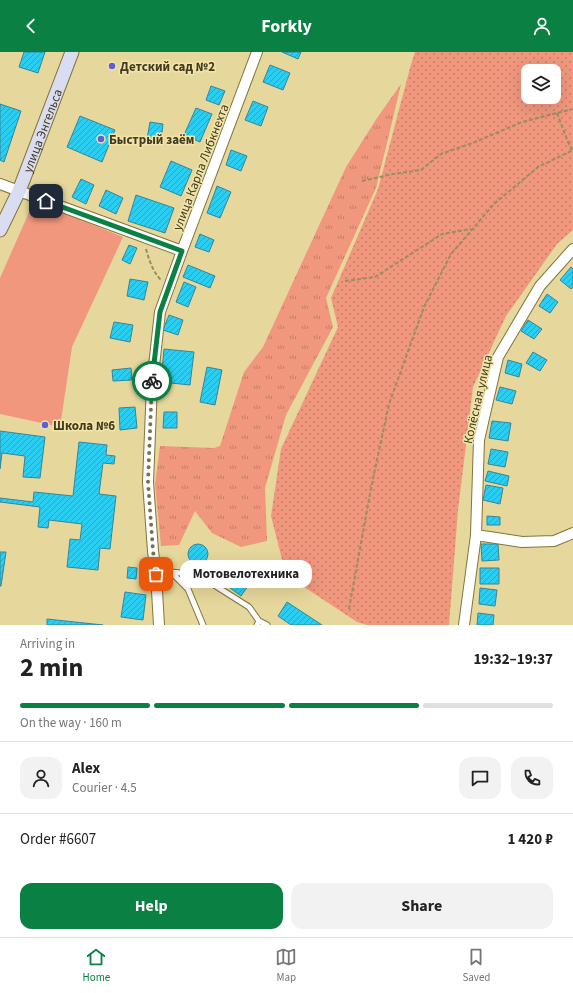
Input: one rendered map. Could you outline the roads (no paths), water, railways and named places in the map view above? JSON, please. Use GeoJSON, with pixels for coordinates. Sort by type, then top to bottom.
{"type":"FeatureCollection","features":[{"type":"Feature","properties":{"kind":"main road","name":"улица Энгельса"},"geometry":{"type":"LineString","coordinates":[[0,230],[19,191],[72,52]]}},
{"type":"Feature","properties":{"kind":"street","name":"улица Карла Либкнехта"},"geometry":{"type":"LineString","coordinates":[[159,625],[148,482],[152,384],[160,312],[257,52]]}},
{"type":"Feature","properties":{"kind":"street"},"geometry":{"type":"LineString","coordinates":[[0,184],[182,251]]}},
{"type":"Feature","properties":{"kind":"street","name":"Колёсная улица"},"geometry":{"type":"LineString","coordinates":[[464,625],[476,535],[479,440],[498,357],[540,286],[573,249]]}},
{"type":"Feature","properties":{"kind":"street"},"geometry":{"type":"LineString","coordinates":[[476,535],[522,542],[554,541],[573,533]]}},
{"type":"Feature","properties":{"kind":"lane"},"geometry":{"type":"LineString","coordinates":[[171,572],[188,589],[203,625]]}},
{"type":"Feature","properties":{"kind":"lane"},"geometry":{"type":"LineString","coordinates":[[156,574],[171,572],[190,574],[211,583],[249,607],[258,623],[267,625]]}},
{"type":"Feature","properties":{"kind":"place","name":"Детский сад №2"},"geometry":{"type":"Point","coordinates":[112,66]}},
{"type":"Feature","properties":{"kind":"place","name":"Быстрый заём"},"geometry":{"type":"Point","coordinates":[101,139]}},
{"type":"Feature","properties":{"kind":"place","name":"Школа №6"},"geometry":{"type":"Point","coordinates":[45,425]}},
{"type":"Feature","properties":{"kind":"place","name":"Мотовелотехника"},"geometry":{"type":"Point","coordinates":[156,574]}}]}
